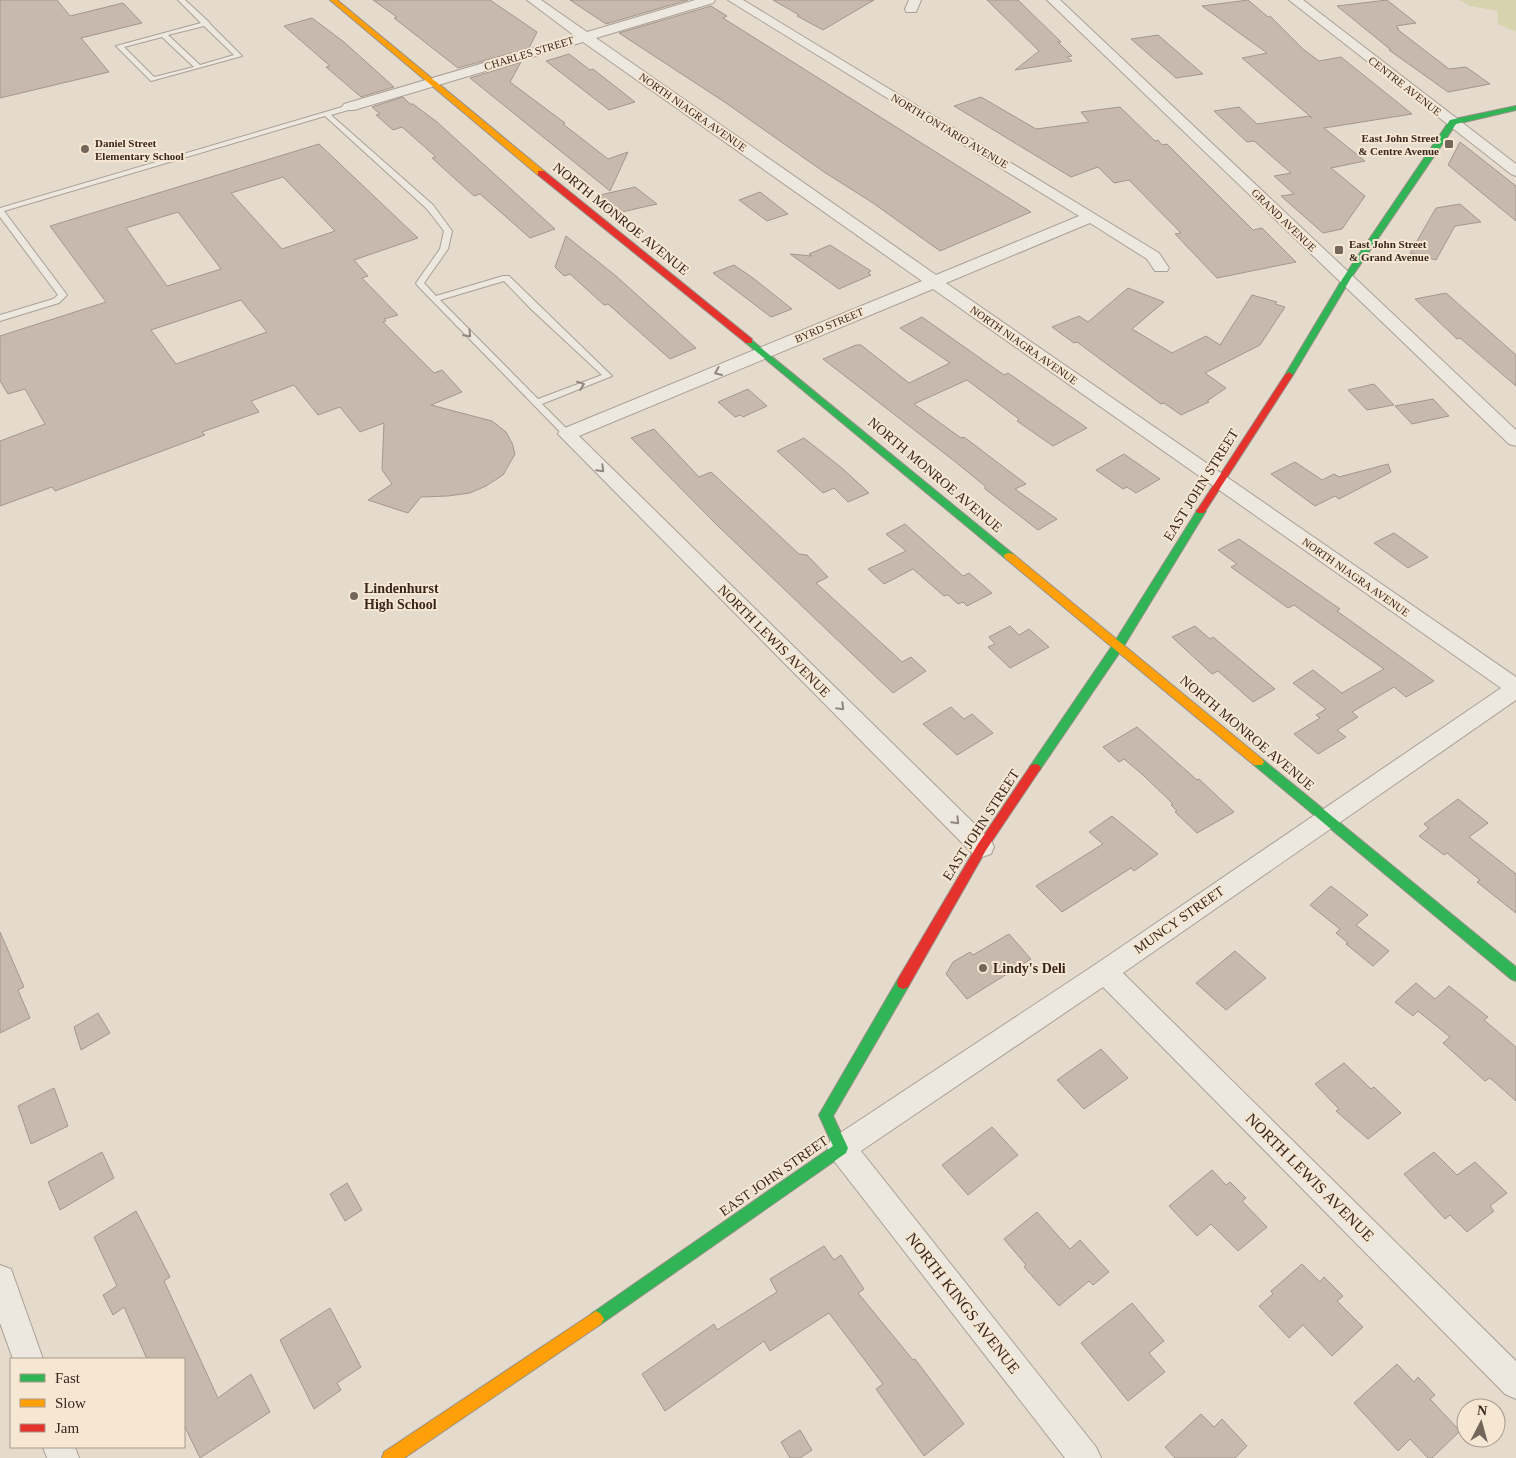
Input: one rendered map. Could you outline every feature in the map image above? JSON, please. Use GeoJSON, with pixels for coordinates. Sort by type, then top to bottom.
{"type":"FeatureCollection","features":[{"type":"Feature","properties":{"kind":"street","name":"NORTH MONROE AVENUE"},"geometry":{"type":"LineString","coordinates":[[333,0],[1516,975]]}},
{"type":"Feature","properties":{"kind":"street","name":"NORTH NIAGRA AVENUE"},"geometry":{"type":"LineString","coordinates":[[533,0],[1219,482],[1516,688]]}},
{"type":"Feature","properties":{"kind":"street","name":"CHARLES STREET"},"geometry":{"type":"LineString","coordinates":[[349,107],[709,0]]}},
{"type":"Feature","properties":{"kind":"street","name":"NORTH ONTARIO AVENUE"},"geometry":{"type":"LineString","coordinates":[[734,0],[1092,217],[1153,256],[1161,268]]}},
{"type":"Feature","properties":{"kind":"street","name":"GRAND AVENUE"},"geometry":{"type":"LineString","coordinates":[[1053,0],[1516,440]]}},
{"type":"Feature","properties":{"kind":"street","name":"CENTRE AVENUE"},"geometry":{"type":"LineString","coordinates":[[1295,0],[1516,171]]}},
{"type":"Feature","properties":{"kind":"street"},"geometry":{"type":"LineString","coordinates":[[1452,122],[1516,108]]}},
{"type":"Feature","properties":{"kind":"street","name":"EAST JOHN STREET"},"geometry":{"type":"LineString","coordinates":[[390,1458],[526,1368],[841,1148],[826,1115],[982,848],[1118,646],[1219,482],[1300,358],[1346,279],[1452,122]]}},
{"type":"Feature","properties":{"kind":"street","name":"BYRD STREET"},"geometry":{"type":"LineString","coordinates":[[567,434],[1092,217]]}},
{"type":"Feature","properties":{"kind":"street","name":"NORTH LEWIS AVENUE"},"geometry":{"type":"LineString","coordinates":[[567,434],[982,848]]}},
{"type":"Feature","properties":{"kind":"street","name":"MUNCY STREET"},"geometry":{"type":"LineString","coordinates":[[841,1148],[1105,972],[1516,688]]}},
{"type":"Feature","properties":{"kind":"street","name":"NORTH LEWIS AVENUE"},"geometry":{"type":"LineString","coordinates":[[1105,972],[1516,1383]]}},
{"type":"Feature","properties":{"kind":"street","name":"NORTH KINGS AVENUE"},"geometry":{"type":"LineString","coordinates":[[841,1148],[1085,1458]]}},
{"type":"Feature","properties":{"kind":"street"},"geometry":{"type":"LineString","coordinates":[[0,1280],[28,1358]]}},
{"type":"Feature","properties":{"kind":"lane"},"geometry":{"type":"LineString","coordinates":[[181,0],[207,23],[239,56],[152,80],[119,46],[207,23]]}},
{"type":"Feature","properties":{"kind":"lane"},"geometry":{"type":"LineString","coordinates":[[164,34],[198,68]]}},
{"type":"Feature","properties":{"kind":"lane"},"geometry":{"type":"LineString","coordinates":[[0,318],[56,301],[63,295],[0,211],[349,107]]}},
{"type":"Feature","properties":{"kind":"lane"},"geometry":{"type":"LineString","coordinates":[[326,114],[430,207],[448,232],[444,249],[420,283],[567,434]]}},
{"type":"Feature","properties":{"kind":"lane"},"geometry":{"type":"LineString","coordinates":[[434,299],[506,278],[534,307],[608,376],[536,403]]}},
{"type":"Feature","properties":{"kind":"shaded area"},"geometry":{"type":"Polygon","coordinates":[[[1459,0],[1516,0],[1516,32],[1498,24],[1497,11],[1470,6],[1459,0]]]}},
{"type":"Feature","properties":{"kind":"building"},"geometry":{"type":"Polygon","coordinates":[[[0,0],[57,0],[70,16],[123,3],[142,23],[81,38],[109,72],[0,98],[0,0]]]}},
{"type":"Feature","properties":{"kind":"building"},"geometry":{"type":"Polygon","coordinates":[[[373,0],[490,0],[537,32],[529,48],[458,68],[394,18],[397,17],[373,0]]]}},
{"type":"Feature","properties":{"kind":"building"},"geometry":{"type":"Polygon","coordinates":[[[570,0],[688,0],[606,24],[570,0]]]}},
{"type":"Feature","properties":{"kind":"building"},"geometry":{"type":"Polygon","coordinates":[[[773,0],[874,0],[823,30],[773,0]]]}},
{"type":"Feature","properties":{"kind":"building"},"geometry":{"type":"Polygon","coordinates":[[[987,0],[1018,0],[1061,42],[1058,42],[1072,56],[1067,57],[1072,61],[1015,70],[1039,51],[987,0]]]}},
{"type":"Feature","properties":{"kind":"building"},"geometry":{"type":"Polygon","coordinates":[[[1248,0],[1268,17],[1270,16],[1303,49],[1319,61],[1341,57],[1412,114],[1324,128],[1365,161],[1331,168],[1365,196],[1342,229],[1323,233],[1281,196],[1294,194],[1274,176],[1291,173],[1254,141],[1247,142],[1214,111],[1239,107],[1257,124],[1309,116],[1312,118],[1242,58],[1267,53],[1202,6],[1248,0]]]}},
{"type":"Feature","properties":{"kind":"building"},"geometry":{"type":"Polygon","coordinates":[[[1387,0],[1416,23],[1396,26],[1399,29],[1397,29],[1449,69],[1466,67],[1490,84],[1448,92],[1389,50],[1391,50],[1337,6],[1387,0]]]}},
{"type":"Feature","properties":{"kind":"building"},"geometry":{"type":"Polygon","coordinates":[[[711,6],[727,16],[723,18],[1031,212],[940,251],[726,103],[619,33],[711,6]]]}},
{"type":"Feature","properties":{"kind":"building"},"geometry":{"type":"Polygon","coordinates":[[[312,18],[344,42],[394,87],[361,97],[326,67],[330,66],[284,26],[312,18]]]}},
{"type":"Feature","properties":{"kind":"building"},"geometry":{"type":"Polygon","coordinates":[[[1158,35],[1203,74],[1176,78],[1131,39],[1158,35]]]}},
{"type":"Feature","properties":{"kind":"building"},"geometry":{"type":"Polygon","coordinates":[[[569,54],[590,70],[593,69],[635,102],[609,110],[546,61],[569,54]]]}},
{"type":"Feature","properties":{"kind":"building"},"geometry":{"type":"Polygon","coordinates":[[[521,62],[510,82],[565,123],[563,124],[608,159],[628,152],[610,191],[470,78],[521,62]]]}},
{"type":"Feature","properties":{"kind":"building"},"geometry":{"type":"Polygon","coordinates":[[[403,97],[437,122],[555,229],[530,238],[480,194],[474,196],[432,158],[436,157],[402,127],[393,130],[376,115],[380,114],[372,107],[403,97]]]}},
{"type":"Feature","properties":{"kind":"building"},"geometry":{"type":"Polygon","coordinates":[[[981,97],[1036,129],[1089,122],[1081,112],[1120,107],[1155,141],[1158,140],[1162,145],[1167,144],[1253,230],[1262,228],[1296,262],[1217,278],[1175,234],[1181,233],[1129,180],[1114,183],[1098,167],[1071,177],[954,106],[981,97]]]}},
{"type":"Feature","properties":{"kind":"building"},"geometry":{"type":"Polygon","coordinates":[[[1460,142],[1516,186],[1516,221],[1448,165],[1460,142]]]}},
{"type":"Feature","properties":{"kind":"building"},"geometry":{"type":"Polygon","coordinates":[[[319,144],[418,238],[354,260],[368,276],[362,278],[398,315],[384,319],[386,321],[383,322],[434,373],[442,370],[462,392],[431,405],[492,421],[506,432],[515,454],[503,475],[486,486],[470,493],[421,497],[408,513],[368,500],[392,484],[382,470],[384,423],[360,432],[340,407],[318,415],[294,385],[251,401],[259,412],[202,432],[205,435],[55,491],[52,487],[0,506],[0,441],[45,424],[25,389],[8,394],[0,381],[0,336],[106,302],[50,226],[319,144]],[[283,177],[231,193],[282,249],[335,231],[283,177]],[[178,212],[126,228],[167,286],[221,269],[178,212]],[[241,300],[151,330],[176,364],[267,332],[241,300]]]}},
{"type":"Feature","properties":{"kind":"building"},"geometry":{"type":"Polygon","coordinates":[[[635,187],[657,204],[613,214],[600,195],[635,187]]]}},
{"type":"Feature","properties":{"kind":"building"},"geometry":{"type":"Polygon","coordinates":[[[760,192],[788,214],[767,221],[739,200],[760,192]]]}},
{"type":"Feature","properties":{"kind":"building"},"geometry":{"type":"Polygon","coordinates":[[[1460,204],[1481,222],[1455,226],[1436,260],[1410,253],[1436,208],[1460,204]]]}},
{"type":"Feature","properties":{"kind":"building"},"geometry":{"type":"Polygon","coordinates":[[[566,236],[616,276],[696,348],[670,359],[608,304],[604,305],[570,274],[564,276],[555,267],[566,236]]]}},
{"type":"Feature","properties":{"kind":"building"},"geometry":{"type":"Polygon","coordinates":[[[830,245],[871,271],[868,273],[871,275],[839,289],[790,254],[812,256],[809,254],[830,245]]]}},
{"type":"Feature","properties":{"kind":"building"},"geometry":{"type":"Polygon","coordinates":[[[734,265],[792,309],[771,317],[713,273],[734,265]]]}},
{"type":"Feature","properties":{"kind":"building"},"geometry":{"type":"Polygon","coordinates":[[[1128,288],[1164,302],[1132,329],[1172,353],[1206,336],[1220,345],[1252,295],[1277,302],[1275,304],[1285,307],[1260,345],[1205,373],[1226,388],[1207,401],[1209,402],[1181,415],[1164,403],[1161,404],[1077,342],[1074,343],[1052,327],[1079,316],[1088,322],[1128,288]]]}},
{"type":"Feature","properties":{"kind":"building"},"geometry":{"type":"Polygon","coordinates":[[[1446,293],[1516,355],[1516,386],[1460,338],[1457,339],[1415,299],[1446,293]]]}},
{"type":"Feature","properties":{"kind":"building"},"geometry":{"type":"Polygon","coordinates":[[[922,317],[1004,375],[1008,373],[1087,428],[1053,446],[1017,421],[1019,419],[967,380],[914,404],[961,438],[964,437],[1026,484],[1015,489],[1057,519],[1038,530],[985,489],[985,486],[953,460],[823,359],[856,345],[861,345],[909,383],[950,363],[900,328],[922,317]]]}},
{"type":"Feature","properties":{"kind":"building"},"geometry":{"type":"Polygon","coordinates":[[[1374,384],[1394,405],[1367,410],[1348,390],[1374,384]]]}},
{"type":"Feature","properties":{"kind":"building"},"geometry":{"type":"Polygon","coordinates":[[[748,389],[767,406],[743,417],[740,415],[735,417],[718,402],[748,389]]]}},
{"type":"Feature","properties":{"kind":"building"},"geometry":{"type":"Polygon","coordinates":[[[1433,399],[1449,416],[1412,424],[1395,406],[1433,399]]]}},
{"type":"Feature","properties":{"kind":"building"},"geometry":{"type":"Polygon","coordinates":[[[654,429],[699,477],[711,472],[799,554],[807,555],[828,577],[816,583],[902,662],[911,657],[926,671],[893,693],[718,526],[631,438],[654,429]]]}},
{"type":"Feature","properties":{"kind":"building"},"geometry":{"type":"Polygon","coordinates":[[[804,438],[843,469],[869,493],[848,502],[834,488],[823,493],[777,451],[804,438]]]}},
{"type":"Feature","properties":{"kind":"building"},"geometry":{"type":"Polygon","coordinates":[[[1124,454],[1160,479],[1136,493],[1127,487],[1123,489],[1096,470],[1124,454]]]}},
{"type":"Feature","properties":{"kind":"building"},"geometry":{"type":"Polygon","coordinates":[[[1295,462],[1322,480],[1334,474],[1339,477],[1388,464],[1391,472],[1339,499],[1335,496],[1315,506],[1271,474],[1295,462]]]}},
{"type":"Feature","properties":{"kind":"building"},"geometry":{"type":"Polygon","coordinates":[[[905,524],[963,576],[969,573],[992,593],[967,606],[963,602],[958,604],[948,595],[944,596],[913,569],[884,584],[868,569],[906,551],[886,534],[905,524]]]}},
{"type":"Feature","properties":{"kind":"building"},"geometry":{"type":"Polygon","coordinates":[[[1394,533],[1428,557],[1408,568],[1374,543],[1394,533]]]}},
{"type":"Feature","properties":{"kind":"building"},"geometry":{"type":"Polygon","coordinates":[[[1239,539],[1340,609],[1337,611],[1434,681],[1406,697],[1394,687],[1352,712],[1358,717],[1337,730],[1346,737],[1318,754],[1294,734],[1320,718],[1316,715],[1326,709],[1293,683],[1313,670],[1342,693],[1384,669],[1294,605],[1288,608],[1231,567],[1237,564],[1218,550],[1239,539]]]}},
{"type":"Feature","properties":{"kind":"building"},"geometry":{"type":"Polygon","coordinates":[[[1010,626],[1019,635],[1029,629],[1049,647],[1010,668],[988,647],[995,644],[989,637],[1010,626]]]}},
{"type":"Feature","properties":{"kind":"building"},"geometry":{"type":"Polygon","coordinates":[[[1195,626],[1210,639],[1213,637],[1275,689],[1253,702],[1218,671],[1212,674],[1172,637],[1195,626]]]}},
{"type":"Feature","properties":{"kind":"building"},"geometry":{"type":"Polygon","coordinates":[[[951,707],[964,719],[972,714],[993,733],[957,755],[923,724],[951,707]]]}},
{"type":"Feature","properties":{"kind":"building"},"geometry":{"type":"Polygon","coordinates":[[[1137,727],[1197,780],[1199,779],[1234,812],[1197,833],[1175,812],[1177,811],[1171,805],[1173,804],[1143,775],[1124,759],[1119,762],[1103,747],[1137,727]]]}},
{"type":"Feature","properties":{"kind":"building"},"geometry":{"type":"Polygon","coordinates":[[[1458,799],[1488,823],[1469,837],[1516,874],[1516,913],[1477,882],[1480,880],[1447,853],[1444,855],[1419,836],[1429,828],[1424,824],[1458,799]]]}},
{"type":"Feature","properties":{"kind":"building"},"geometry":{"type":"Polygon","coordinates":[[[1112,816],[1158,854],[1134,871],[1131,868],[1062,912],[1036,886],[1103,844],[1089,832],[1112,816]]]}},
{"type":"Feature","properties":{"kind":"building"},"geometry":{"type":"Polygon","coordinates":[[[1331,886],[1368,915],[1356,925],[1389,951],[1373,966],[1346,944],[1348,943],[1336,933],[1340,929],[1310,905],[1331,886]]]}},
{"type":"Feature","properties":{"kind":"building"},"geometry":{"type":"Polygon","coordinates":[[[0,932],[24,987],[18,990],[30,1018],[0,1033],[0,932]]]}},
{"type":"Feature","properties":{"kind":"building","name":"Lindy's Deli"},"geometry":{"type":"Polygon","coordinates":[[[1009,934],[1031,959],[967,999],[946,974],[953,962],[970,952],[973,955],[1009,934]]]}},
{"type":"Feature","properties":{"kind":"building"},"geometry":{"type":"Polygon","coordinates":[[[1235,951],[1266,978],[1226,1010],[1196,983],[1235,951]]]}},
{"type":"Feature","properties":{"kind":"building"},"geometry":{"type":"Polygon","coordinates":[[[1416,983],[1435,999],[1449,986],[1488,1017],[1484,1020],[1516,1047],[1516,1101],[1490,1078],[1485,1081],[1443,1043],[1450,1037],[1418,1011],[1413,1016],[1395,1002],[1416,983]]]}},
{"type":"Feature","properties":{"kind":"building"},"geometry":{"type":"Polygon","coordinates":[[[98,1013],[110,1033],[81,1050],[74,1027],[98,1013]]]}},
{"type":"Feature","properties":{"kind":"building"},"geometry":{"type":"Polygon","coordinates":[[[1101,1049],[1128,1078],[1084,1109],[1057,1080],[1101,1049]]]}},
{"type":"Feature","properties":{"kind":"building"},"geometry":{"type":"Polygon","coordinates":[[[1344,1063],[1371,1089],[1374,1087],[1401,1113],[1368,1139],[1336,1111],[1339,1109],[1315,1084],[1344,1063]]]}},
{"type":"Feature","properties":{"kind":"building"},"geometry":{"type":"Polygon","coordinates":[[[54,1088],[68,1126],[31,1144],[18,1106],[54,1088]]]}},
{"type":"Feature","properties":{"kind":"building"},"geometry":{"type":"Polygon","coordinates":[[[992,1127],[1018,1155],[968,1195],[942,1165],[992,1127]]]}},
{"type":"Feature","properties":{"kind":"building"},"geometry":{"type":"Polygon","coordinates":[[[102,1152],[114,1178],[60,1210],[48,1182],[102,1152]]]}},
{"type":"Feature","properties":{"kind":"building"},"geometry":{"type":"Polygon","coordinates":[[[1434,1152],[1457,1175],[1475,1162],[1507,1193],[1490,1206],[1494,1211],[1467,1232],[1450,1215],[1445,1219],[1404,1174],[1434,1152]]]}},
{"type":"Feature","properties":{"kind":"building"},"geometry":{"type":"Polygon","coordinates":[[[1212,1170],[1226,1185],[1230,1182],[1246,1198],[1242,1201],[1267,1227],[1238,1251],[1211,1224],[1197,1236],[1169,1206],[1212,1170]]]}},
{"type":"Feature","properties":{"kind":"building"},"geometry":{"type":"Polygon","coordinates":[[[347,1183],[362,1210],[345,1221],[330,1194],[347,1183]]]}},
{"type":"Feature","properties":{"kind":"building"},"geometry":{"type":"Polygon","coordinates":[[[136,1211],[170,1277],[164,1281],[218,1398],[251,1374],[270,1412],[200,1458],[185,1427],[185,1358],[147,1358],[124,1307],[113,1315],[103,1295],[117,1286],[94,1237],[136,1211]]]}},
{"type":"Feature","properties":{"kind":"building"},"geometry":{"type":"Polygon","coordinates":[[[1037,1212],[1070,1249],[1080,1240],[1109,1272],[1093,1285],[1089,1281],[1059,1306],[1024,1267],[1026,1265],[1004,1239],[1037,1212]]]}},
{"type":"Feature","properties":{"kind":"building"},"geometry":{"type":"Polygon","coordinates":[[[824,1246],[834,1260],[841,1255],[864,1289],[858,1293],[913,1360],[915,1359],[964,1424],[924,1456],[876,1389],[883,1384],[829,1313],[770,1351],[764,1341],[665,1411],[642,1374],[714,1324],[717,1330],[777,1292],[770,1279],[824,1246]]]}},
{"type":"Feature","properties":{"kind":"building"},"geometry":{"type":"Polygon","coordinates":[[[1302,1264],[1320,1282],[1324,1277],[1343,1296],[1337,1301],[1363,1327],[1332,1356],[1303,1325],[1289,1338],[1259,1306],[1273,1294],[1271,1291],[1302,1264]]]}},
{"type":"Feature","properties":{"kind":"building"},"geometry":{"type":"Polygon","coordinates":[[[1132,1303],[1164,1341],[1149,1353],[1165,1372],[1128,1401],[1081,1343],[1132,1303]]]}},
{"type":"Feature","properties":{"kind":"building"},"geometry":{"type":"Polygon","coordinates":[[[330,1308],[361,1367],[337,1383],[341,1390],[314,1409],[280,1340],[330,1308]]]}},
{"type":"Feature","properties":{"kind":"building"},"geometry":{"type":"Polygon","coordinates":[[[1397,1364],[1414,1382],[1418,1377],[1435,1395],[1430,1399],[1456,1427],[1456,1435],[1432,1458],[1428,1458],[1410,1439],[1398,1451],[1354,1403],[1397,1364]]]}},
{"type":"Feature","properties":{"kind":"building"},"geometry":{"type":"Polygon","coordinates":[[[1201,1414],[1214,1427],[1222,1419],[1247,1446],[1235,1458],[1175,1458],[1165,1447],[1201,1414]]]}},
{"type":"Feature","properties":{"kind":"building"},"geometry":{"type":"Polygon","coordinates":[[[800,1430],[812,1450],[800,1458],[790,1458],[781,1442],[800,1430]]]}},
{"type":"Feature","properties":{"kind":"traffic: fast"},"geometry":{"type":"LineString","coordinates":[[1289,375],[1347,278],[1453,122],[1516,108]]}},
{"type":"Feature","properties":{"kind":"traffic: fast"},"geometry":{"type":"LineString","coordinates":[[749,341],[1009,556]]}},
{"type":"Feature","properties":{"kind":"traffic: fast"},"geometry":{"type":"LineString","coordinates":[[1035,768],[1118,646],[1201,511]]}},
{"type":"Feature","properties":{"kind":"traffic: fast"},"geometry":{"type":"LineString","coordinates":[[1258,762],[1516,975]]}},
{"type":"Feature","properties":{"kind":"traffic: fast"},"geometry":{"type":"LineString","coordinates":[[596,1319],[841,1148],[826,1115],[903,983]]}},
{"type":"Feature","properties":{"kind":"traffic: slow"},"geometry":{"type":"LineString","coordinates":[[333,0],[541,173]]}},
{"type":"Feature","properties":{"kind":"traffic: slow"},"geometry":{"type":"LineString","coordinates":[[1009,556],[1258,762]]}},
{"type":"Feature","properties":{"kind":"traffic: slow"},"geometry":{"type":"LineString","coordinates":[[390,1458],[596,1319]]}},
{"type":"Feature","properties":{"kind":"traffic: jam"},"geometry":{"type":"LineString","coordinates":[[541,173],[749,341]]}},
{"type":"Feature","properties":{"kind":"traffic: jam"},"geometry":{"type":"LineString","coordinates":[[1201,511],[1289,375]]}},
{"type":"Feature","properties":{"kind":"traffic: jam"},"geometry":{"type":"LineString","coordinates":[[903,983],[982,847],[1035,768]]}},
{"type":"Feature","properties":{"kind":"place","name":"East John Street & Centre Avenue"},"geometry":{"type":"Point","coordinates":[1449,144]}},
{"type":"Feature","properties":{"kind":"place","name":"Daniel Street Elementary School"},"geometry":{"type":"Point","coordinates":[85,149]}},
{"type":"Feature","properties":{"kind":"place","name":"East John Street & Grand Avenue"},"geometry":{"type":"Point","coordinates":[1339,250]}},
{"type":"Feature","properties":{"kind":"place","name":"Lindenhurst High School"},"geometry":{"type":"Point","coordinates":[354,596]}},
{"type":"Feature","properties":{"kind":"place","name":"Lindy's Deli"},"geometry":{"type":"Point","coordinates":[983,968]}}]}
